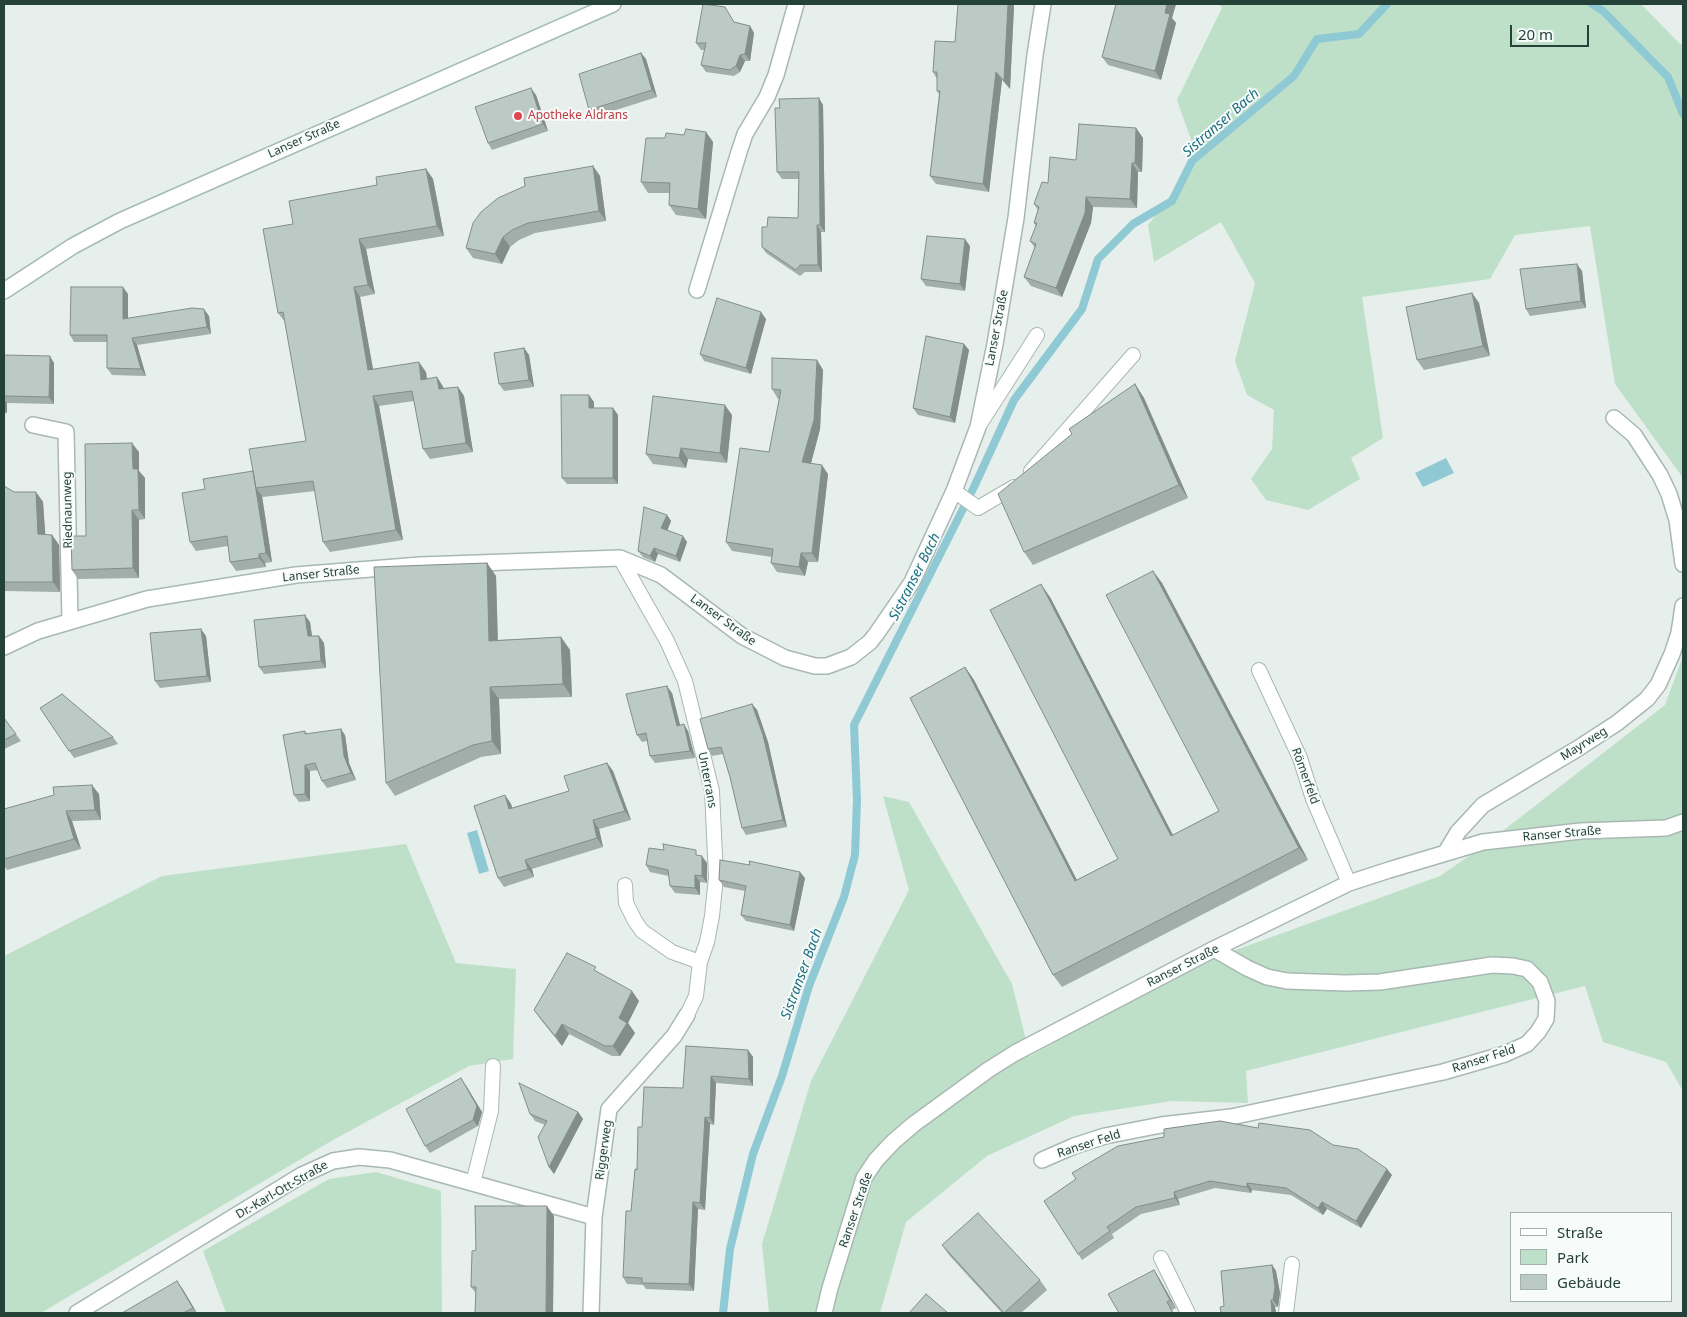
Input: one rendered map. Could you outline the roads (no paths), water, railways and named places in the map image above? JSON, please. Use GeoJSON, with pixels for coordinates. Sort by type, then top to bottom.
{"type":"FeatureCollection","features":[{"type":"Feature","properties":{"kind":"street","name":"Lanser Straße"},"geometry":{"type":"LineString","coordinates":[[4,292],[73,246],[120,221],[613,4]]}},
{"type":"Feature","properties":{"kind":"street"},"geometry":{"type":"LineString","coordinates":[[698,290],[745,134],[767,97],[776,75],[796,4]]}},
{"type":"Feature","properties":{"kind":"street","name":"Lanser Straße"},"geometry":{"type":"LineString","coordinates":[[4,647],[38,631],[147,599],[296,575],[420,565],[620,558],[661,575],[742,636],[785,658],[815,666],[827,666],[841,662],[856,654],[870,642],[891,615],[912,582],[960,495],[978,426],[1016,218],[1035,54],[1043,4]]}},
{"type":"Feature","properties":{"kind":"street"},"geometry":{"type":"LineString","coordinates":[[1614,418],[1634,435],[1660,475],[1669,494],[1677,520],[1683,564]]}},
{"type":"Feature","properties":{"kind":"street","name":"Riednaunweg"},"geometry":{"type":"LineString","coordinates":[[33,425],[66,432],[70,621]]}},
{"type":"Feature","properties":{"kind":"street","name":"Mayrweg"},"geometry":{"type":"LineString","coordinates":[[1446,852],[1458,832],[1482,805],[1584,744],[1616,723],[1647,699],[1658,685],[1672,654],[1679,633],[1683,606]]}},
{"type":"Feature","properties":{"kind":"street","name":"Ranser Straße"},"geometry":{"type":"LineString","coordinates":[[824,1313],[864,1178],[876,1160],[894,1141],[973,1081],[1015,1053],[1214,949],[1349,883],[1482,842],[1581,831],[1666,828],[1683,822]]}},
{"type":"Feature","properties":{"kind":"street","name":"Ranser Feld"},"geometry":{"type":"LineString","coordinates":[[1042,1160],[1074,1146],[1105,1136],[1161,1125],[1231,1117],[1443,1072],[1505,1054],[1527,1044],[1546,1019],[1547,1001],[1540,982],[1527,969],[1513,966],[1492,965],[1380,982],[1287,981],[1266,977],[1214,949]]}},
{"type":"Feature","properties":{"kind":"street","name":"Riggerweg"},"geometry":{"type":"LineString","coordinates":[[591,1313],[594,1218],[610,1109],[674,1036],[687,1015]]}},
{"type":"Feature","properties":{"kind":"street","name":"Dr.-Karl-Ott-Straße"},"geometry":{"type":"LineString","coordinates":[[77,1313],[302,1175],[333,1161],[359,1157],[390,1160],[594,1218]]}},
{"type":"Feature","properties":{"kind":"lane"},"geometry":{"type":"LineString","coordinates":[[978,426],[1037,334]]}},
{"type":"Feature","properties":{"kind":"lane"},"geometry":{"type":"LineString","coordinates":[[960,495],[978,508],[1020,483],[1133,355]]}},
{"type":"Feature","properties":{"kind":"lane","name":"Unterrans"},"geometry":{"type":"LineString","coordinates":[[620,558],[667,641],[685,681],[712,791],[716,877],[712,916],[707,942],[700,962],[696,996],[687,1015]]}},
{"type":"Feature","properties":{"kind":"lane","name":"Römerfeld"},"geometry":{"type":"LineString","coordinates":[[1259,670],[1300,758],[1313,799],[1349,883]]}},
{"type":"Feature","properties":{"kind":"lane"},"geometry":{"type":"LineString","coordinates":[[625,885],[626,903],[634,921],[642,931],[672,952],[700,962]]}},
{"type":"Feature","properties":{"kind":"lane"},"geometry":{"type":"LineString","coordinates":[[472,1183],[491,1111],[493,1066]]}},
{"type":"Feature","properties":{"kind":"lane"},"geometry":{"type":"LineString","coordinates":[[1162,1258],[1188,1313]]}},
{"type":"Feature","properties":{"kind":"lane"},"geometry":{"type":"LineString","coordinates":[[1286,1313],[1292,1264]]}},
{"type":"Feature","properties":{"kind":"water"},"geometry":{"type":"Polygon","coordinates":[[[1446,458],[1454,473],[1423,487],[1415,473],[1446,458]]]}},
{"type":"Feature","properties":{"kind":"water"},"geometry":{"type":"Polygon","coordinates":[[[477,830],[489,871],[479,874],[467,833],[477,830]]]}},
{"type":"Feature","properties":{"kind":"waterway","name":"Sistranser Bach"},"geometry":{"type":"LineString","coordinates":[[723,1313],[730,1249],[753,1154],[782,1076],[809,986],[844,897],[855,855],[857,800],[854,725],[974,487],[1014,400],[1082,309],[1098,259],[1133,224],[1172,201],[1192,161],[1294,76],[1317,39],[1359,34],[1387,4]]}},
{"type":"Feature","properties":{"kind":"waterway"},"geometry":{"type":"LineString","coordinates":[[1592,4],[1603,11],[1668,77],[1683,114]]}},
{"type":"Feature","properties":{"kind":"place","name":"Apotheke Aldrans"},"geometry":{"type":"Point","coordinates":[518,116]}}]}
